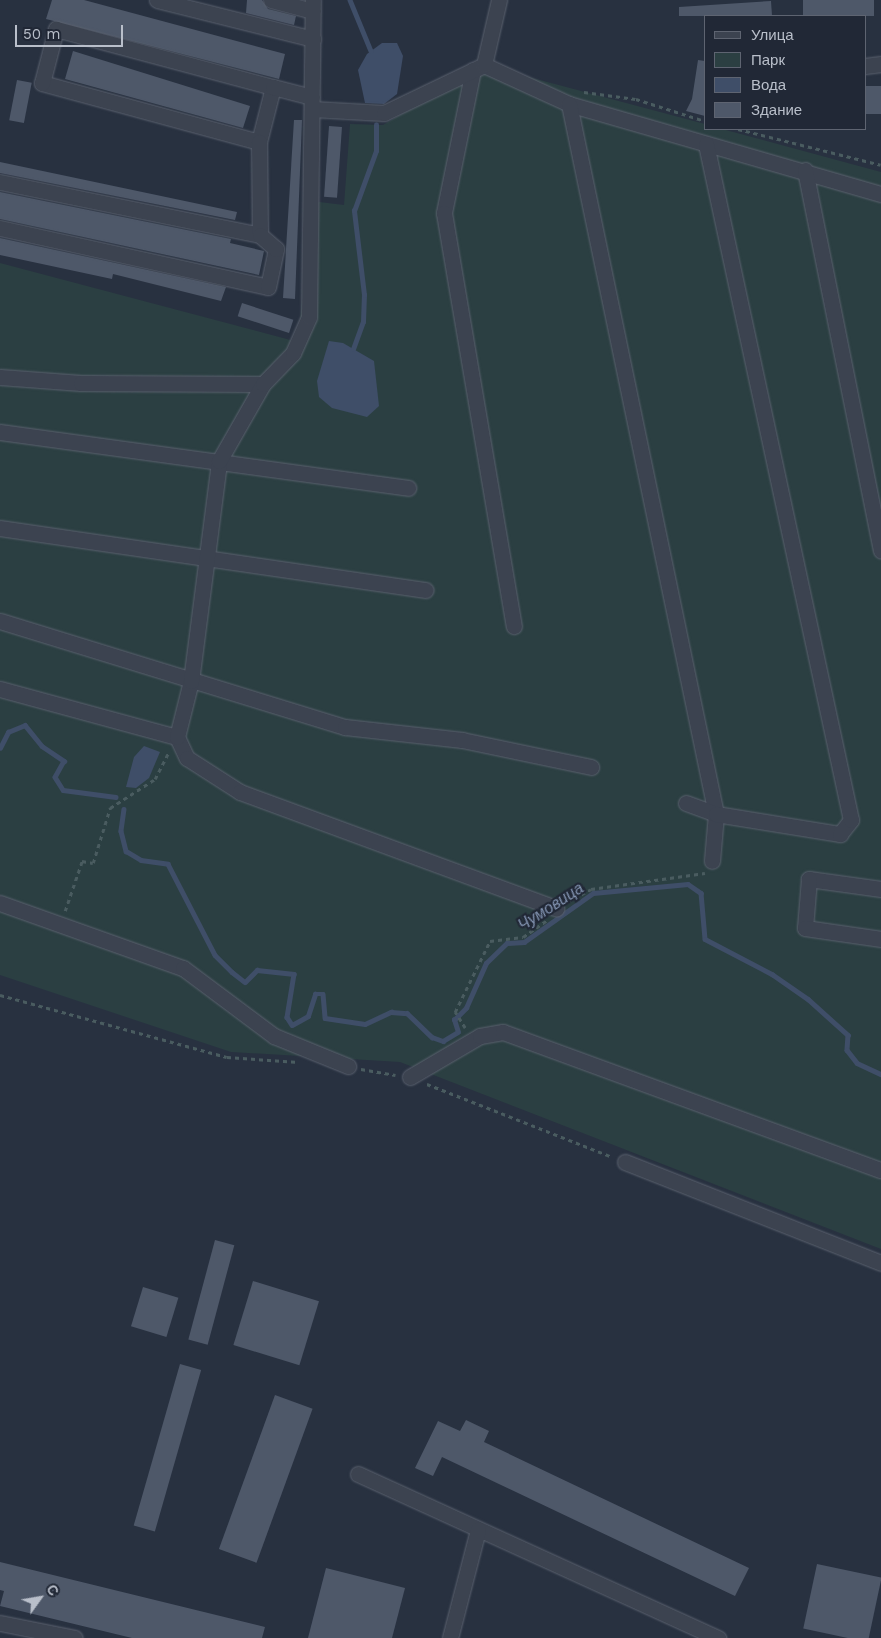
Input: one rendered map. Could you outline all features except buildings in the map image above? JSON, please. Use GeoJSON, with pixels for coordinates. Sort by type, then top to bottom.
{"type":"FeatureCollection","features":[{"type":"Feature","properties":{"kind":"street"},"geometry":{"type":"LineString","coordinates":[[157,0],[312,39]]}},
{"type":"Feature","properties":{"kind":"street"},"geometry":{"type":"LineString","coordinates":[[271,0],[313,6],[309,317],[293,353],[263,384],[218,461],[209,557],[192,681],[177,737],[187,758],[240,792],[556,908]]}},
{"type":"Feature","properties":{"kind":"street"},"geometry":{"type":"LineString","coordinates":[[499,0],[478,67],[444,213],[514,626]]}},
{"type":"Feature","properties":{"kind":"street"},"geometry":{"type":"LineString","coordinates":[[259,142],[42,84],[56,29],[274,87],[312,103],[384,113],[478,67],[706,144],[805,170],[881,194]]}},
{"type":"Feature","properties":{"kind":"street"},"geometry":{"type":"LineString","coordinates":[[866,66],[881,64]]}},
{"type":"Feature","properties":{"kind":"street"},"geometry":{"type":"LineString","coordinates":[[260,235],[259,142],[274,87]]}},
{"type":"Feature","properties":{"kind":"street"},"geometry":{"type":"LineString","coordinates":[[573,98],[716,814],[712,860]]}},
{"type":"Feature","properties":{"kind":"street"},"geometry":{"type":"LineString","coordinates":[[686,803],[716,814],[840,834],[851,820],[706,144]]}},
{"type":"Feature","properties":{"kind":"street"},"geometry":{"type":"LineString","coordinates":[[805,170],[881,550]]}},
{"type":"Feature","properties":{"kind":"street"},"geometry":{"type":"LineString","coordinates":[[0,182],[260,235],[276,249],[268,287],[0,228]]}},
{"type":"Feature","properties":{"kind":"street"},"geometry":{"type":"LineString","coordinates":[[0,377],[81,383],[263,384]]}},
{"type":"Feature","properties":{"kind":"street"},"geometry":{"type":"LineString","coordinates":[[0,432],[408,488]]}},
{"type":"Feature","properties":{"kind":"street"},"geometry":{"type":"LineString","coordinates":[[0,528],[426,590]]}},
{"type":"Feature","properties":{"kind":"street"},"geometry":{"type":"LineString","coordinates":[[0,621],[345,727],[462,740],[591,767]]}},
{"type":"Feature","properties":{"kind":"street"},"geometry":{"type":"LineString","coordinates":[[0,689],[177,737]]}},
{"type":"Feature","properties":{"kind":"street"},"geometry":{"type":"LineString","coordinates":[[881,889],[809,880],[805,928],[881,939]]}},
{"type":"Feature","properties":{"kind":"street"},"geometry":{"type":"LineString","coordinates":[[0,903],[183,968],[274,1036],[348,1066]]}},
{"type":"Feature","properties":{"kind":"street"},"geometry":{"type":"LineString","coordinates":[[410,1077],[480,1036],[503,1032],[881,1170]]}},
{"type":"Feature","properties":{"kind":"street"},"geometry":{"type":"LineString","coordinates":[[626,1162],[881,1262]]}},
{"type":"Feature","properties":{"kind":"street"},"geometry":{"type":"LineString","coordinates":[[358,1474],[718,1638]]}},
{"type":"Feature","properties":{"kind":"street"},"geometry":{"type":"LineString","coordinates":[[450,1638],[478,1530]]}},
{"type":"Feature","properties":{"kind":"street"},"geometry":{"type":"LineString","coordinates":[[0,1623],[74,1638]]}},
{"type":"Feature","properties":{"kind":"path"},"geometry":{"type":"LineString","coordinates":[[573,98],[636,98],[704,121]]}},
{"type":"Feature","properties":{"kind":"path"},"geometry":{"type":"LineString","coordinates":[[742,130],[881,165]]}},
{"type":"Feature","properties":{"kind":"path"},"geometry":{"type":"LineString","coordinates":[[60,925],[82,861],[93,863],[110,808],[155,779],[177,737]]}},
{"type":"Feature","properties":{"kind":"path"},"geometry":{"type":"LineString","coordinates":[[461,1024],[455,1012],[490,941],[534,932],[556,908],[591,889],[705,873],[712,860]]}},
{"type":"Feature","properties":{"kind":"path"},"geometry":{"type":"LineString","coordinates":[[0,995],[227,1057],[301,1063]]}},
{"type":"Feature","properties":{"kind":"path"},"geometry":{"type":"LineString","coordinates":[[348,1066],[410,1077],[626,1162]]}},
{"type":"Feature","properties":{"kind":"green space"},"geometry":{"type":"Polygon","coordinates":[[[484,65],[704,124],[704,130],[726,130],[881,172],[881,1249],[400,1062],[231,1052],[0,975],[0,263],[298,342],[311,201],[344,205],[350,124],[383,125],[484,65]]]}},
{"type":"Feature","properties":{"kind":"water"},"geometry":{"type":"Polygon","coordinates":[[[382,43],[397,43],[403,56],[397,94],[384,104],[365,103],[358,70],[367,54],[382,43]]]}},
{"type":"Feature","properties":{"kind":"water"},"geometry":{"type":"Polygon","coordinates":[[[329,341],[343,343],[374,361],[379,406],[367,417],[332,408],[319,397],[317,381],[329,341]]]}},
{"type":"Feature","properties":{"kind":"water"},"geometry":{"type":"Polygon","coordinates":[[[144,746],[160,752],[149,778],[136,788],[126,787],[134,757],[144,746]]]}},
{"type":"Feature","properties":{"kind":"waterway"},"geometry":{"type":"LineString","coordinates":[[350,0],[371,51]]}},
{"type":"Feature","properties":{"kind":"waterway"},"geometry":{"type":"LineString","coordinates":[[353,349],[363,322],[364,295],[354,211],[376,151],[376,125]]}},
{"type":"Feature","properties":{"kind":"waterway","name":"Чумовица"},"geometry":{"type":"LineString","coordinates":[[0,748],[8,732],[25,725],[42,746],[64,761],[55,777],[63,790],[116,797]]}},
{"type":"Feature","properties":{"kind":"waterway","name":"Чумовица"},"geometry":{"type":"LineString","coordinates":[[124,809],[121,831],[126,851],[141,860],[168,864],[215,955],[232,972],[245,982],[257,970],[294,974],[287,1017],[292,1025],[308,1016],[315,994],[323,994],[325,1018],[365,1024],[391,1012],[407,1013],[432,1037],[443,1041],[458,1032],[454,1020],[466,1008],[486,963],[507,943],[524,942],[593,893],[688,884],[701,893],[705,939],[772,974],[808,999],[848,1035],[847,1050],[857,1063],[881,1074]]}}]}
